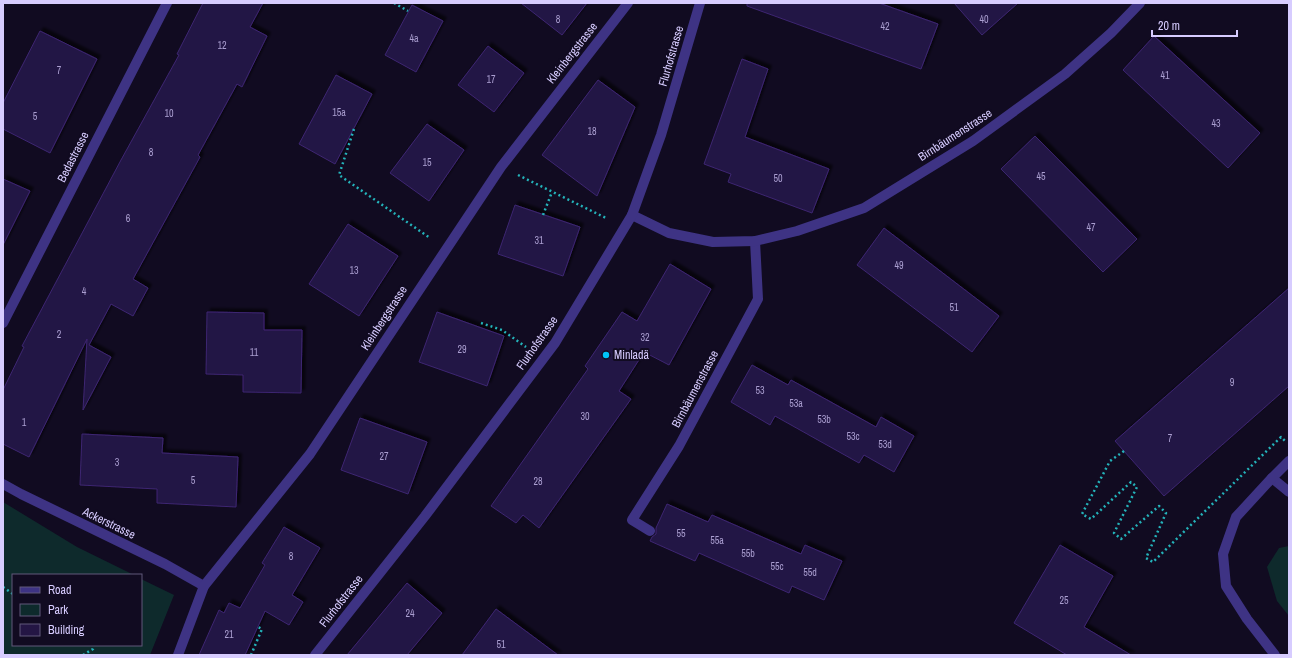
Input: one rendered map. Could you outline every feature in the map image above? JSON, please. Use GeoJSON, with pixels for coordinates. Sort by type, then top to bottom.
{"type":"FeatureCollection","features":[{"type":"Feature","properties":{"kind":"street","name":"Bedastrasse"},"geometry":{"type":"LineString","coordinates":[[3,323],[167,3]]}},
{"type":"Feature","properties":{"kind":"street","name":"Kleinbergstrasse"},"geometry":{"type":"LineString","coordinates":[[178,655],[204,586],[310,454],[501,167],[628,3]]}},
{"type":"Feature","properties":{"kind":"street","name":"Flurhofstrasse"},"geometry":{"type":"LineString","coordinates":[[315,655],[425,516],[555,343],[632,215],[661,135],[700,3]]}},
{"type":"Feature","properties":{"kind":"street","name":"Birnbäumenstrasse"},"geometry":{"type":"LineString","coordinates":[[632,215],[669,233],[714,242],[755,241],[797,232],[864,208],[967,145],[1065,74],[1111,33],[1140,3]]}},
{"type":"Feature","properties":{"kind":"street","name":"Birnbäumenstrasse"},"geometry":{"type":"LineString","coordinates":[[650,531],[632,520],[679,446],[758,299],[755,241]]}},
{"type":"Feature","properties":{"kind":"street"},"geometry":{"type":"LineString","coordinates":[[1275,655],[1226,586],[1223,554],[1236,517],[1289,461]]}},
{"type":"Feature","properties":{"kind":"street"},"geometry":{"type":"LineString","coordinates":[[1272,478],[1289,492]]}},
{"type":"Feature","properties":{"kind":"street","name":"Ackerstrasse"},"geometry":{"type":"LineString","coordinates":[[3,484],[165,564],[204,586]]}},
{"type":"Feature","properties":{"kind":"path"},"geometry":{"type":"LineString","coordinates":[[394,3],[408,11]]}},
{"type":"Feature","properties":{"kind":"path"},"geometry":{"type":"LineString","coordinates":[[354,129],[339,175],[412,226]]}},
{"type":"Feature","properties":{"kind":"path"},"geometry":{"type":"LineString","coordinates":[[501,167],[606,218]]}},
{"type":"Feature","properties":{"kind":"path"},"geometry":{"type":"LineString","coordinates":[[544,215],[552,192]]}},
{"type":"Feature","properties":{"kind":"path"},"geometry":{"type":"LineString","coordinates":[[481,323],[502,330],[526,347]]}},
{"type":"Feature","properties":{"kind":"path"},"geometry":{"type":"LineString","coordinates":[[1124,450],[1110,461],[1082,514],[1091,519],[1131,482],[1137,487],[1114,533],[1121,539],[1159,506],[1166,513],[1146,558],[1153,562],[1281,437],[1289,445]]}},
{"type":"Feature","properties":{"kind":"path"},"geometry":{"type":"LineString","coordinates":[[3,587],[12,593]]}},
{"type":"Feature","properties":{"kind":"path"},"geometry":{"type":"LineString","coordinates":[[251,655],[262,629],[258,627]]}},
{"type":"Feature","properties":{"kind":"path"},"geometry":{"type":"LineString","coordinates":[[83,655],[93,649],[94,646]]}},
{"type":"Feature","properties":{"kind":"green space"},"geometry":{"type":"Polygon","coordinates":[[[3,502],[77,547],[132,574],[12,574],[12,646],[142,646],[142,579],[174,595],[150,655],[3,655],[3,502]]]}},
{"type":"Feature","properties":{"kind":"green space"},"geometry":{"type":"Polygon","coordinates":[[[1289,546],[1289,616],[1277,601],[1267,567],[1279,548],[1289,546]]]}},
{"type":"Feature","properties":{"kind":"building"},"geometry":{"type":"Polygon","coordinates":[[[203,3],[263,3],[250,27],[267,36],[242,87],[237,84],[198,155],[200,157],[133,279],[148,288],[133,316],[111,304],[89,345],[111,357],[83,410],[87,339],[29,457],[3,444],[3,390],[24,347],[22,346],[179,55],[177,54],[203,3]]]}},
{"type":"Feature","properties":{"kind":"building"},"geometry":{"type":"Polygon","coordinates":[[[521,3],[587,3],[562,35],[521,3]]]}},
{"type":"Feature","properties":{"kind":"building"},"geometry":{"type":"Polygon","coordinates":[[[747,3],[879,3],[938,24],[921,69],[747,6],[747,3]]]}},
{"type":"Feature","properties":{"kind":"building"},"geometry":{"type":"Polygon","coordinates":[[[954,3],[1018,3],[982,35],[954,3]]]}},
{"type":"Feature","properties":{"kind":"building"},"geometry":{"type":"Polygon","coordinates":[[[412,5],[443,21],[416,72],[385,55],[412,5]]]}},
{"type":"Feature","properties":{"kind":"building"},"geometry":{"type":"Polygon","coordinates":[[[40,31],[97,59],[50,153],[3,129],[3,103],[40,31]]]}},
{"type":"Feature","properties":{"kind":"building"},"geometry":{"type":"Polygon","coordinates":[[[1154,36],[1260,133],[1228,168],[1123,70],[1154,36]]]}},
{"type":"Feature","properties":{"kind":"building"},"geometry":{"type":"Polygon","coordinates":[[[488,46],[524,73],[494,112],[458,85],[488,46]]]}},
{"type":"Feature","properties":{"kind":"building"},"geometry":{"type":"Polygon","coordinates":[[[742,59],[768,69],[745,137],[829,169],[812,213],[728,182],[731,174],[704,164],[742,59]]]}},
{"type":"Feature","properties":{"kind":"building"},"geometry":{"type":"Polygon","coordinates":[[[336,75],[372,94],[335,164],[299,144],[336,75]]]}},
{"type":"Feature","properties":{"kind":"building"},"geometry":{"type":"Polygon","coordinates":[[[598,80],[635,107],[597,196],[542,155],[598,80]]]}},
{"type":"Feature","properties":{"kind":"building"},"geometry":{"type":"Polygon","coordinates":[[[427,124],[464,150],[429,201],[390,173],[427,124]]]}},
{"type":"Feature","properties":{"kind":"building"},"geometry":{"type":"Polygon","coordinates":[[[1035,136],[1137,239],[1103,272],[1001,169],[1035,136]]]}},
{"type":"Feature","properties":{"kind":"building"},"geometry":{"type":"Polygon","coordinates":[[[3,179],[30,191],[3,245],[3,179]]]}},
{"type":"Feature","properties":{"kind":"building"},"geometry":{"type":"Polygon","coordinates":[[[515,205],[580,227],[563,276],[498,254],[515,205]]]}},
{"type":"Feature","properties":{"kind":"building"},"geometry":{"type":"Polygon","coordinates":[[[348,224],[398,256],[359,316],[309,284],[348,224]]]}},
{"type":"Feature","properties":{"kind":"building"},"geometry":{"type":"Polygon","coordinates":[[[884,228],[999,316],[972,352],[857,265],[884,228]]]}},
{"type":"Feature","properties":{"kind":"building"},"geometry":{"type":"Polygon","coordinates":[[[670,264],[711,289],[669,365],[644,352],[619,391],[631,399],[539,528],[523,515],[516,523],[491,506],[588,369],[585,366],[622,312],[637,321],[670,264]]]}},
{"type":"Feature","properties":{"kind":"building"},"geometry":{"type":"Polygon","coordinates":[[[1289,288],[1289,386],[1164,496],[1115,441],[1289,288]]]}},
{"type":"Feature","properties":{"kind":"building"},"geometry":{"type":"Polygon","coordinates":[[[207,312],[264,313],[264,330],[302,330],[301,393],[243,392],[243,375],[206,374],[207,312]]]}},
{"type":"Feature","properties":{"kind":"building"},"geometry":{"type":"Polygon","coordinates":[[[437,312],[504,336],[487,386],[419,362],[437,312]]]}},
{"type":"Feature","properties":{"kind":"building"},"geometry":{"type":"Polygon","coordinates":[[[752,365],[788,385],[791,380],[876,427],[881,417],[914,436],[894,472],[864,455],[859,463],[775,416],[770,425],[731,402],[752,365]]]}},
{"type":"Feature","properties":{"kind":"building"},"geometry":{"type":"Polygon","coordinates":[[[360,418],[427,442],[408,494],[341,470],[360,418]]]}},
{"type":"Feature","properties":{"kind":"building"},"geometry":{"type":"Polygon","coordinates":[[[82,434],[163,438],[162,453],[238,457],[236,507],[157,503],[157,489],[80,485],[82,434]]]}},
{"type":"Feature","properties":{"kind":"building"},"geometry":{"type":"Polygon","coordinates":[[[667,504],[708,522],[712,515],[801,554],[805,545],[842,561],[824,600],[792,586],[789,593],[699,553],[695,561],[650,541],[656,534],[656,528],[667,504]]]}},
{"type":"Feature","properties":{"kind":"building"},"geometry":{"type":"Polygon","coordinates":[[[284,527],[320,548],[292,595],[303,602],[289,625],[265,611],[245,655],[199,655],[219,610],[224,613],[229,603],[240,608],[265,565],[262,563],[284,527]]]}},
{"type":"Feature","properties":{"kind":"building"},"geometry":{"type":"Polygon","coordinates":[[[1060,545],[1113,576],[1084,627],[1131,655],[1067,655],[1014,623],[1060,545]]]}},
{"type":"Feature","properties":{"kind":"building"},"geometry":{"type":"Polygon","coordinates":[[[407,583],[442,613],[407,655],[347,655],[407,583]]]}},
{"type":"Feature","properties":{"kind":"building"},"geometry":{"type":"Polygon","coordinates":[[[496,609],[558,655],[462,655],[496,609]]]}},
{"type":"Feature","properties":{"kind":"place","name":"Minladä"},"geometry":{"type":"Point","coordinates":[606,355]}}]}
